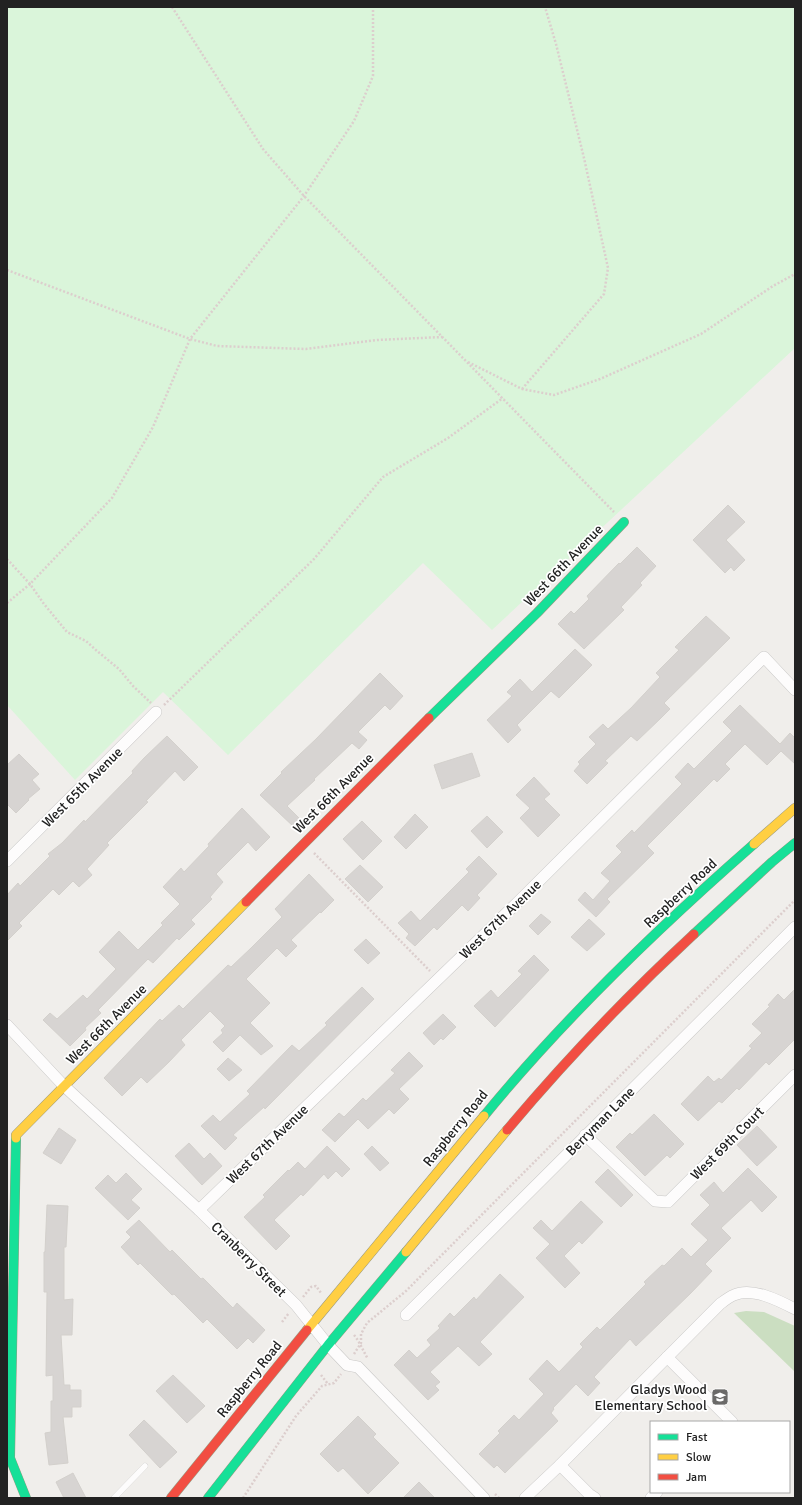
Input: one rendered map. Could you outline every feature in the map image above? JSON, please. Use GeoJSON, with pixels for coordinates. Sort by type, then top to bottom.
{"type":"FeatureCollection","features":[{"type":"Feature","properties":{"kind":"main road","name":"West 66th Avenue"},"geometry":{"type":"LineString","coordinates":[[26,1498],[10,1458],[16,1135],[376,769],[537,613],[624,522]]}},
{"type":"Feature","properties":{"kind":"main road","name":"Raspberry Road"},"geometry":{"type":"LineString","coordinates":[[171,1498],[290,1350],[521,1071],[600,988],[688,902],[795,808]]}},
{"type":"Feature","properties":{"kind":"main road"},"geometry":{"type":"LineString","coordinates":[[208,1498],[328,1345],[509,1128],[571,1058],[659,967],[772,862],[795,843]]}},
{"type":"Feature","properties":{"kind":"street","name":"West 67th Avenue"},"geometry":{"type":"LineString","coordinates":[[199,1210],[519,902],[764,657],[795,690]]}},
{"type":"Feature","properties":{"kind":"street","name":"West 65th Avenue"},"geometry":{"type":"LineString","coordinates":[[7,861],[156,712]]}},
{"type":"Feature","properties":{"kind":"street","name":"Berryman Lane"},"geometry":{"type":"LineString","coordinates":[[406,1315],[795,927]]}},
{"type":"Feature","properties":{"kind":"street","name":"Cranberry Street"},"geometry":{"type":"LineString","coordinates":[[7,1025],[64,1086],[199,1210],[296,1305],[328,1345],[347,1365],[358,1367],[484,1498]]}},
{"type":"Feature","properties":{"kind":"street","name":"West 69th Court"},"geometry":{"type":"LineString","coordinates":[[585,1135],[655,1201],[668,1202],[795,1074]]}},
{"type":"Feature","properties":{"kind":"street"},"geometry":{"type":"LineString","coordinates":[[525,1498],[560,1465],[720,1304],[734,1295],[748,1292],[771,1298],[795,1308]]}},
{"type":"Feature","properties":{"kind":"street"},"geometry":{"type":"LineString","coordinates":[[666,1357],[728,1421]]}},
{"type":"Feature","properties":{"kind":"street"},"geometry":{"type":"LineString","coordinates":[[560,1465],[589,1494],[595,1498]]}},
{"type":"Feature","properties":{"kind":"lane"},"geometry":{"type":"LineString","coordinates":[[114,1498],[145,1466]]}},
{"type":"Feature","properties":{"kind":"path"},"geometry":{"type":"LineString","coordinates":[[172,7],[263,149],[304,196],[624,522]]}},
{"type":"Feature","properties":{"kind":"path"},"geometry":{"type":"LineString","coordinates":[[7,603],[30,584],[112,498],[154,427],[190,339],[304,196],[354,121],[373,76],[373,7]]}},
{"type":"Feature","properties":{"kind":"path"},"geometry":{"type":"LineString","coordinates":[[522,390],[604,294],[608,268],[573,112],[545,7]]}},
{"type":"Feature","properties":{"kind":"path"},"geometry":{"type":"LineString","coordinates":[[7,270],[190,339],[217,346],[306,349],[377,340],[442,337]]}},
{"type":"Feature","properties":{"kind":"path"},"geometry":{"type":"LineString","coordinates":[[466,361],[522,390],[554,395],[600,380],[700,334],[773,286],[795,274]]}},
{"type":"Feature","properties":{"kind":"path"},"geometry":{"type":"LineString","coordinates":[[7,559],[30,584],[67,632],[86,641],[119,669],[133,686],[154,705],[156,712],[314,559],[383,477],[448,438],[503,398]]}},
{"type":"Feature","properties":{"kind":"path"},"geometry":{"type":"LineString","coordinates":[[304,843],[438,979]]}},
{"type":"Feature","properties":{"kind":"path"},"geometry":{"type":"LineString","coordinates":[[243,1498],[296,1416],[322,1386],[334,1383],[347,1365],[361,1343],[361,1334],[367,1324],[406,1291],[795,900]]}},
{"type":"Feature","properties":{"kind":"green space"},"geometry":{"type":"Polygon","coordinates":[[[7,7],[795,7],[795,348],[492,630],[423,563],[228,755],[163,692],[75,780],[7,705],[7,7]]]}},
{"type":"Feature","properties":{"kind":"green space"},"geometry":{"type":"Polygon","coordinates":[[[746,1311],[764,1312],[795,1326],[795,1372],[734,1313],[746,1311]]]}},
{"type":"Feature","properties":{"kind":"building"},"geometry":{"type":"Polygon","coordinates":[[[728,505],[745,522],[726,540],[745,560],[734,571],[731,567],[725,573],[693,540],[728,505]]]}},
{"type":"Feature","properties":{"kind":"building"},"geometry":{"type":"Polygon","coordinates":[[[637,547],[656,566],[640,583],[642,585],[621,607],[624,610],[584,649],[558,624],[571,611],[574,614],[589,599],[587,596],[637,547]]]}},
{"type":"Feature","properties":{"kind":"building"},"geometry":{"type":"Polygon","coordinates":[[[706,616],[730,638],[664,703],[670,709],[637,741],[631,736],[605,761],[608,763],[587,784],[574,771],[580,764],[578,762],[596,744],[589,737],[603,724],[608,729],[631,708],[660,677],[656,673],[679,650],[675,647],[706,616]]]}},
{"type":"Feature","properties":{"kind":"building"},"geometry":{"type":"Polygon","coordinates":[[[575,649],[592,665],[559,698],[551,691],[517,725],[521,730],[508,743],[487,720],[512,696],[507,692],[520,679],[532,692],[575,649]]]}},
{"type":"Feature","properties":{"kind":"building"},"geometry":{"type":"Polygon","coordinates":[[[380,673],[403,696],[390,710],[385,705],[358,732],[367,740],[359,749],[352,743],[287,806],[302,821],[295,828],[260,795],[380,673]]]}},
{"type":"Feature","properties":{"kind":"building"},"geometry":{"type":"Polygon","coordinates":[[[740,705],[780,744],[790,733],[795,738],[795,764],[781,751],[767,765],[745,744],[725,764],[730,769],[717,782],[714,779],[647,846],[654,853],[607,899],[610,902],[596,917],[578,900],[585,892],[593,900],[610,881],[601,873],[622,852],[616,846],[632,830],[634,833],[682,784],[675,777],[688,763],[694,769],[732,731],[723,722],[740,705]]]}},
{"type":"Feature","properties":{"kind":"building"},"geometry":{"type":"Polygon","coordinates":[[[167,736],[198,767],[184,781],[175,771],[146,801],[148,802],[107,843],[109,845],[87,869],[92,875],[79,887],[73,881],[59,895],[53,889],[19,923],[22,926],[7,941],[7,895],[18,883],[20,886],[50,856],[48,854],[62,843],[84,820],[85,822],[133,773],[132,771],[144,758],[167,736]]]}},
{"type":"Feature","properties":{"kind":"building"},"geometry":{"type":"Polygon","coordinates":[[[472,753],[480,776],[442,789],[434,765],[472,753]]]}},
{"type":"Feature","properties":{"kind":"building"},"geometry":{"type":"Polygon","coordinates":[[[19,754],[39,774],[32,780],[40,789],[28,799],[29,800],[16,813],[7,804],[7,765],[19,754]]]}},
{"type":"Feature","properties":{"kind":"building"},"geometry":{"type":"Polygon","coordinates":[[[534,777],[550,794],[544,799],[560,815],[538,837],[520,818],[530,808],[516,795],[534,777]]]}},
{"type":"Feature","properties":{"kind":"building"},"geometry":{"type":"Polygon","coordinates":[[[242,808],[270,837],[256,851],[248,842],[216,874],[223,882],[210,897],[212,899],[191,920],[195,924],[179,940],[177,938],[153,963],[148,959],[98,1010],[101,1013],[85,1028],[86,1030],[70,1046],[43,1020],[50,1013],[57,1019],[83,995],[87,999],[116,969],[99,952],[119,931],[138,950],[163,925],[161,923],[180,904],[163,887],[181,868],[184,872],[242,808]]]}},
{"type":"Feature","properties":{"kind":"building"},"geometry":{"type":"Polygon","coordinates":[[[415,814],[428,827],[406,849],[394,837],[415,814]]]}},
{"type":"Feature","properties":{"kind":"building"},"geometry":{"type":"Polygon","coordinates":[[[487,816],[503,832],[487,848],[471,831],[487,816]]]}},
{"type":"Feature","properties":{"kind":"building"},"geometry":{"type":"Polygon","coordinates":[[[362,821],[382,841],[363,860],[343,839],[362,821]]]}},
{"type":"Feature","properties":{"kind":"building"},"geometry":{"type":"Polygon","coordinates":[[[479,856],[497,874],[477,895],[480,898],[468,911],[462,905],[437,930],[434,927],[415,946],[406,938],[409,934],[398,923],[411,911],[420,921],[469,872],[466,869],[479,856]]]}},
{"type":"Feature","properties":{"kind":"building"},"geometry":{"type":"Polygon","coordinates":[[[360,865],[383,887],[368,902],[345,879],[360,865]]]}},
{"type":"Feature","properties":{"kind":"building"},"geometry":{"type":"Polygon","coordinates":[[[309,874],[334,900],[291,940],[297,946],[286,957],[277,948],[246,979],[270,1003],[250,1023],[273,1046],[261,1055],[240,1035],[223,1052],[213,1042],[223,1033],[221,1030],[225,1026],[210,1011],[181,1040],[185,1045],[169,1062],[147,1083],[141,1077],[122,1096],[104,1078],[160,1019],[162,1021],[179,1005],[183,1009],[228,965],[231,967],[251,948],[282,917],[275,909],[309,874]]]}},
{"type":"Feature","properties":{"kind":"building"},"geometry":{"type":"Polygon","coordinates":[[[541,914],[551,922],[538,935],[529,926],[541,914]]]}},
{"type":"Feature","properties":{"kind":"building"},"geometry":{"type":"Polygon","coordinates":[[[589,919],[605,934],[587,951],[571,937],[589,919]]]}},
{"type":"Feature","properties":{"kind":"building"},"geometry":{"type":"Polygon","coordinates":[[[366,939],[380,953],[368,964],[354,950],[366,939]]]}},
{"type":"Feature","properties":{"kind":"building"},"geometry":{"type":"Polygon","coordinates":[[[534,955],[549,970],[495,1027],[474,1006],[491,990],[498,998],[522,974],[518,971],[534,955]]]}},
{"type":"Feature","properties":{"kind":"building"},"geometry":{"type":"Polygon","coordinates":[[[362,987],[374,999],[265,1109],[264,1107],[233,1135],[237,1138],[225,1150],[201,1126],[213,1115],[220,1122],[250,1094],[247,1091],[292,1045],[299,1051],[327,1025],[325,1023],[362,987]]]}},
{"type":"Feature","properties":{"kind":"building"},"geometry":{"type":"Polygon","coordinates":[[[795,989],[795,1039],[769,1065],[766,1062],[739,1090],[737,1088],[722,1103],[719,1101],[698,1121],[681,1104],[708,1076],[714,1082],[719,1078],[721,1080],[752,1048],[749,1046],[762,1033],[752,1024],[770,1006],[768,1005],[778,994],[784,1000],[795,989]]]}},
{"type":"Feature","properties":{"kind":"building"},"geometry":{"type":"Polygon","coordinates":[[[443,1014],[456,1027],[443,1040],[441,1038],[434,1045],[423,1033],[443,1014]]]}},
{"type":"Feature","properties":{"kind":"building"},"geometry":{"type":"Polygon","coordinates":[[[409,1052],[423,1066],[399,1089],[409,1099],[394,1114],[389,1109],[368,1129],[358,1119],[335,1142],[322,1130],[339,1113],[344,1117],[363,1098],[366,1101],[395,1073],[391,1070],[409,1052]]]}},
{"type":"Feature","properties":{"kind":"building"},"geometry":{"type":"Polygon","coordinates":[[[228,1058],[242,1070],[229,1081],[217,1069],[228,1058]]]}},
{"type":"Feature","properties":{"kind":"building"},"geometry":{"type":"Polygon","coordinates":[[[654,1114],[684,1144],[670,1158],[667,1155],[645,1176],[616,1147],[630,1133],[632,1135],[654,1114]]]}},
{"type":"Feature","properties":{"kind":"building"},"geometry":{"type":"Polygon","coordinates":[[[757,1126],[777,1147],[757,1166],[737,1145],[757,1126]]]}},
{"type":"Feature","properties":{"kind":"building"},"geometry":{"type":"Polygon","coordinates":[[[59,1128],[76,1140],[61,1164],[43,1153],[59,1128]]]}},
{"type":"Feature","properties":{"kind":"building"},"geometry":{"type":"Polygon","coordinates":[[[189,1143],[204,1159],[210,1153],[222,1166],[202,1185],[175,1156],[189,1143]]]}},
{"type":"Feature","properties":{"kind":"building"},"geometry":{"type":"Polygon","coordinates":[[[327,1146],[350,1169],[342,1177],[336,1171],[328,1179],[324,1174],[303,1196],[301,1194],[274,1220],[290,1236],[276,1250],[244,1217],[265,1197],[263,1195],[288,1170],[289,1171],[298,1162],[305,1169],[327,1146]]]}},
{"type":"Feature","properties":{"kind":"building"},"geometry":{"type":"Polygon","coordinates":[[[372,1146],[389,1163],[380,1171],[364,1154],[372,1146]]]}},
{"type":"Feature","properties":{"kind":"building"},"geometry":{"type":"Polygon","coordinates":[[[748,1168],[777,1197],[762,1212],[751,1200],[721,1228],[731,1238],[705,1264],[712,1271],[636,1346],[630,1339],[594,1377],[600,1383],[588,1396],[576,1384],[553,1408],[554,1409],[551,1413],[558,1421],[505,1473],[497,1465],[494,1468],[479,1454],[500,1433],[498,1431],[514,1415],[519,1420],[544,1394],[529,1379],[547,1360],[559,1372],[583,1347],[580,1344],[597,1327],[600,1330],[646,1284],[644,1282],[662,1265],[664,1266],[682,1248],[691,1257],[708,1240],[691,1224],[710,1205],[700,1195],[714,1182],[723,1193],[748,1168]]]}},
{"type":"Feature","properties":{"kind":"building"},"geometry":{"type":"Polygon","coordinates":[[[608,1169],[633,1195],[621,1207],[595,1182],[608,1169]]]}},
{"type":"Feature","properties":{"kind":"building"},"geometry":{"type":"Polygon","coordinates":[[[126,1173],[142,1189],[131,1200],[140,1208],[128,1220],[95,1188],[108,1175],[116,1183],[126,1173]]]}},
{"type":"Feature","properties":{"kind":"building"},"geometry":{"type":"Polygon","coordinates":[[[581,1201],[603,1222],[582,1244],[579,1241],[564,1256],[580,1273],[565,1288],[536,1258],[550,1244],[533,1228],[541,1220],[552,1231],[581,1201]]]}},
{"type":"Feature","properties":{"kind":"building"},"geometry":{"type":"Polygon","coordinates":[[[47,1205],[68,1206],[66,1247],[64,1247],[64,1300],[73,1299],[72,1335],[61,1335],[64,1385],[70,1385],[70,1390],[81,1390],[81,1407],[72,1407],[72,1417],[63,1417],[68,1463],[49,1465],[45,1433],[51,1432],[53,1375],[46,1376],[47,1292],[44,1292],[44,1252],[47,1205]]]}},
{"type":"Feature","properties":{"kind":"building"},"geometry":{"type":"Polygon","coordinates":[[[139,1220],[170,1252],[172,1250],[233,1308],[237,1303],[265,1330],[253,1343],[248,1338],[237,1349],[207,1319],[203,1323],[140,1263],[138,1265],[121,1247],[131,1237],[126,1232],[139,1220]]]}},
{"type":"Feature","properties":{"kind":"building"},"geometry":{"type":"Polygon","coordinates":[[[500,1274],[524,1297],[480,1342],[492,1354],[479,1366],[458,1346],[430,1372],[440,1382],[435,1386],[439,1390],[428,1400],[394,1365],[409,1350],[417,1358],[431,1345],[427,1340],[440,1328],[438,1326],[450,1313],[454,1317],[474,1297],[476,1300],[500,1274]]]}},
{"type":"Feature","properties":{"kind":"building"},"geometry":{"type":"Polygon","coordinates":[[[173,1375],[205,1406],[187,1423],[156,1391],[173,1375]]]}},
{"type":"Feature","properties":{"kind":"building"},"geometry":{"type":"Polygon","coordinates":[[[358,1416],[376,1434],[373,1437],[399,1463],[368,1494],[343,1468],[338,1472],[320,1454],[358,1416]]]}},
{"type":"Feature","properties":{"kind":"building"},"geometry":{"type":"Polygon","coordinates":[[[144,1420],[177,1452],[160,1468],[129,1435],[144,1420]]]}},
{"type":"Feature","properties":{"kind":"building"},"geometry":{"type":"Polygon","coordinates":[[[73,1473],[86,1498],[64,1498],[56,1482],[73,1473]]]}},
{"type":"Feature","properties":{"kind":"building"},"geometry":{"type":"Polygon","coordinates":[[[419,1482],[435,1498],[403,1498],[419,1482]]]}},
{"type":"Feature","properties":{"kind":"traffic: fast"},"geometry":{"type":"LineString","coordinates":[[429,718],[537,613],[624,522]]}},
{"type":"Feature","properties":{"kind":"traffic: fast"},"geometry":{"type":"LineString","coordinates":[[694,934],[772,862],[795,843]]}},
{"type":"Feature","properties":{"kind":"traffic: fast"},"geometry":{"type":"LineString","coordinates":[[484,1116],[515,1079],[613,974],[754,844]]}},
{"type":"Feature","properties":{"kind":"traffic: fast"},"geometry":{"type":"LineString","coordinates":[[16,1138],[10,1458],[26,1498]]}},
{"type":"Feature","properties":{"kind":"traffic: fast"},"geometry":{"type":"LineString","coordinates":[[208,1498],[328,1345],[406,1252]]}},
{"type":"Feature","properties":{"kind":"traffic: slow"},"geometry":{"type":"LineString","coordinates":[[754,844],[795,808]]}},
{"type":"Feature","properties":{"kind":"traffic: slow"},"geometry":{"type":"LineString","coordinates":[[16,1138],[16,1135],[246,902]]}},
{"type":"Feature","properties":{"kind":"traffic: slow"},"geometry":{"type":"LineString","coordinates":[[307,1330],[484,1116]]}},
{"type":"Feature","properties":{"kind":"traffic: slow"},"geometry":{"type":"LineString","coordinates":[[406,1252],[507,1130]]}},
{"type":"Feature","properties":{"kind":"traffic: jam"},"geometry":{"type":"LineString","coordinates":[[246,902],[429,718]]}},
{"type":"Feature","properties":{"kind":"traffic: jam"},"geometry":{"type":"LineString","coordinates":[[507,1130],[551,1079],[598,1029],[694,934]]}},
{"type":"Feature","properties":{"kind":"traffic: jam"},"geometry":{"type":"LineString","coordinates":[[171,1498],[307,1330]]}},
{"type":"Feature","properties":{"kind":"place","name":"Gladys Wood Elementary School"},"geometry":{"type":"Point","coordinates":[720,1397]}}]}
